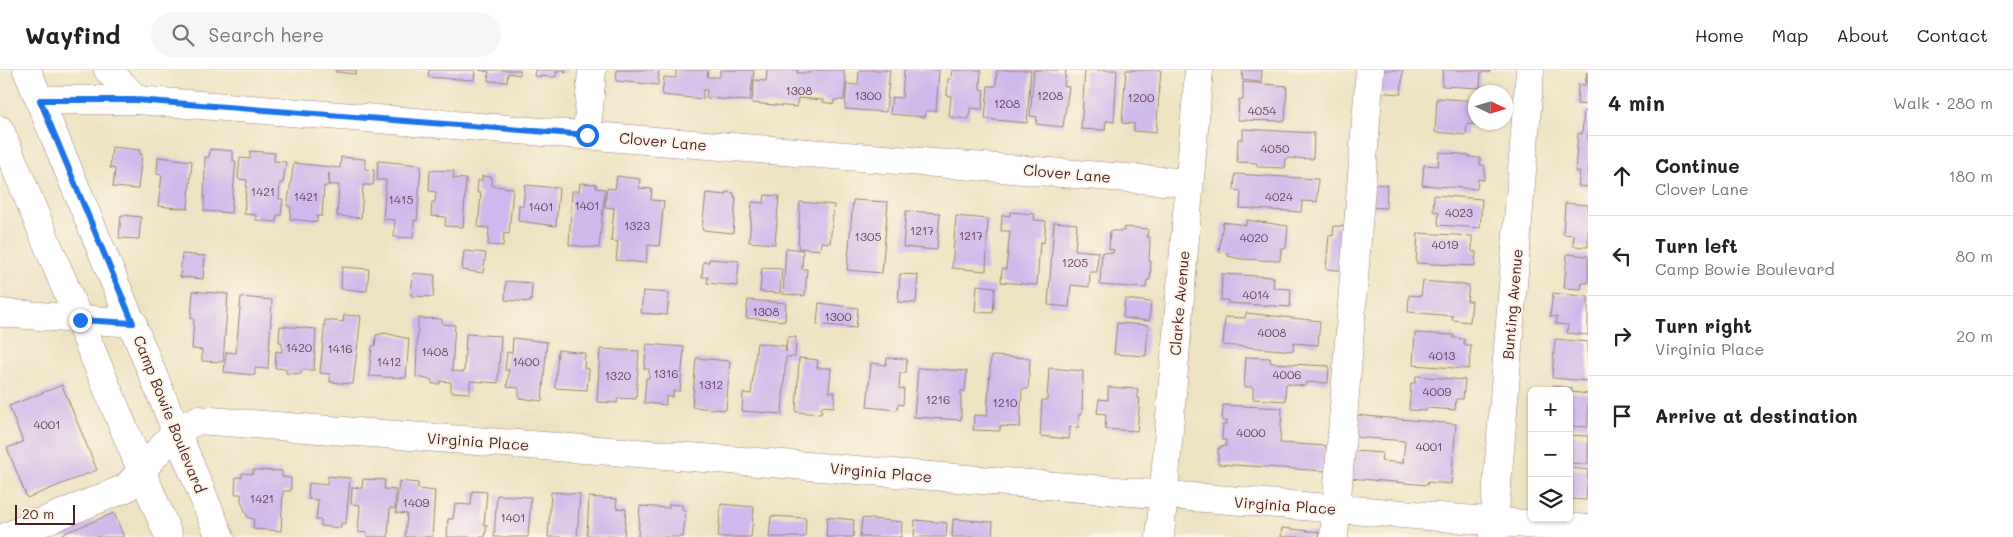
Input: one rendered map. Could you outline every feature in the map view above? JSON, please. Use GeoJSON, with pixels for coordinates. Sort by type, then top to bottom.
{"type":"FeatureCollection","features":[{"type":"Feature","properties":{"kind":"street","name":"Camp Bowie Boulevard"},"geometry":{"type":"LineString","coordinates":[[27,70],[220,537]]}},
{"type":"Feature","properties":{"kind":"street"},"geometry":{"type":"LineString","coordinates":[[108,70],[136,100]]}},
{"type":"Feature","properties":{"kind":"street"},"geometry":{"type":"LineString","coordinates":[[587,135],[592,70]]}},
{"type":"Feature","properties":{"kind":"street","name":"Clarke Avenue"},"geometry":{"type":"LineString","coordinates":[[1160,537],[1198,70]]}},
{"type":"Feature","properties":{"kind":"street"},"geometry":{"type":"LineString","coordinates":[[1334,537],[1370,70]]}},
{"type":"Feature","properties":{"kind":"street","name":"Bunting Avenue"},"geometry":{"type":"LineString","coordinates":[[1494,529],[1530,70]]}},
{"type":"Feature","properties":{"kind":"street","name":"Clover Lane"},"geometry":{"type":"LineString","coordinates":[[40,100],[136,100],[1189,183]]}},
{"type":"Feature","properties":{"kind":"street"},"geometry":{"type":"LineString","coordinates":[[0,130],[169,537]]}},
{"type":"Feature","properties":{"kind":"street"},"geometry":{"type":"LineString","coordinates":[[0,313],[133,323]]}},
{"type":"Feature","properties":{"kind":"street","name":"Virginia Place"},"geometry":{"type":"LineString","coordinates":[[176,430],[198,420],[1336,509],[1494,529],[1588,529]]}},
{"type":"Feature","properties":{"kind":"street"},"geometry":{"type":"LineString","coordinates":[[5,537],[32,532],[126,488],[176,430]]}},
{"type":"Feature","properties":{"kind":"building"},"geometry":{"type":"Polygon","coordinates":[[[336,70],[356,70],[356,74],[335,72],[336,70]]]}},
{"type":"Feature","properties":{"kind":"building"},"geometry":{"type":"Polygon","coordinates":[[[429,70],[475,70],[474,80],[428,77],[429,70]]]}},
{"type":"Feature","properties":{"kind":"building"},"geometry":{"type":"Polygon","coordinates":[[[479,70],[520,70],[520,75],[508,73],[507,82],[488,81],[489,72],[479,70]]]}},
{"type":"Feature","properties":{"kind":"building"},"geometry":{"type":"Polygon","coordinates":[[[535,70],[566,70],[566,73],[556,72],[556,77],[534,76],[535,70]]]}},
{"type":"Feature","properties":{"kind":"building"},"geometry":{"type":"Polygon","coordinates":[[[617,70],[659,70],[658,85],[616,81],[617,70]]]}},
{"type":"Feature","properties":{"kind":"building"},"geometry":{"type":"Polygon","coordinates":[[[676,70],[708,70],[707,77],[720,77],[720,70],[754,70],[750,101],[706,98],[707,90],[703,90],[703,99],[662,95],[664,77],[676,78],[676,70]]]}},
{"type":"Feature","properties":{"kind":"building"},"geometry":{"type":"Polygon","coordinates":[[[767,70],[798,70],[797,73],[810,73],[811,70],[844,70],[844,77],[846,77],[844,100],[834,100],[834,104],[823,102],[824,100],[798,98],[797,107],[752,103],[754,80],[766,81],[767,70]]]}},
{"type":"Feature","properties":{"kind":"building"},"geometry":{"type":"Polygon","coordinates":[[[859,70],[890,70],[886,112],[845,109],[847,84],[858,85],[859,70]]]}},
{"type":"Feature","properties":{"kind":"building"},"geometry":{"type":"Polygon","coordinates":[[[904,70],[939,70],[936,111],[926,111],[925,117],[890,114],[892,97],[902,98],[904,70]]]}},
{"type":"Feature","properties":{"kind":"building"},"geometry":{"type":"Polygon","coordinates":[[[952,70],[981,70],[980,89],[984,90],[982,109],[970,108],[969,119],[949,117],[951,96],[947,96],[948,79],[951,79],[952,70]]]}},
{"type":"Feature","properties":{"kind":"building"},"geometry":{"type":"Polygon","coordinates":[[[997,70],[1031,70],[1027,123],[985,119],[988,86],[996,86],[997,70]]]}},
{"type":"Feature","properties":{"kind":"building"},"geometry":{"type":"Polygon","coordinates":[[[1034,70],[1066,70],[1064,86],[1069,87],[1063,127],[1036,124],[1037,117],[1030,116],[1034,70]]]}},
{"type":"Feature","properties":{"kind":"building"},"geometry":{"type":"Polygon","coordinates":[[[1085,70],[1117,70],[1114,122],[1106,121],[1105,130],[1081,129],[1085,70]]]}},
{"type":"Feature","properties":{"kind":"building"},"geometry":{"type":"Polygon","coordinates":[[[1126,70],[1161,70],[1156,133],[1134,131],[1134,124],[1122,123],[1126,70]]]}},
{"type":"Feature","properties":{"kind":"building"},"geometry":{"type":"Polygon","coordinates":[[[1243,70],[1262,70],[1261,82],[1242,80],[1243,70]]]}},
{"type":"Feature","properties":{"kind":"building"},"geometry":{"type":"Polygon","coordinates":[[[1376,70],[1403,70],[1401,94],[1374,92],[1376,70]]]}},
{"type":"Feature","properties":{"kind":"building"},"geometry":{"type":"Polygon","coordinates":[[[1443,70],[1490,70],[1490,72],[1481,72],[1480,85],[1468,85],[1468,87],[1442,86],[1443,70]]]}},
{"type":"Feature","properties":{"kind":"building"},"geometry":{"type":"Polygon","coordinates":[[[1587,72],[1588,105],[1577,104],[1578,84],[1585,85],[1587,72]]]}},
{"type":"Feature","properties":{"kind":"building"},"geometry":{"type":"Polygon","coordinates":[[[1243,82],[1287,86],[1285,121],[1238,120],[1239,99],[1243,100],[1243,82]]]}},
{"type":"Feature","properties":{"kind":"building"},"geometry":{"type":"Polygon","coordinates":[[[1437,98],[1468,100],[1466,135],[1435,132],[1437,98]]]}},
{"type":"Feature","properties":{"kind":"building"},"geometry":{"type":"Polygon","coordinates":[[[1584,111],[1588,111],[1588,187],[1578,186],[1580,172],[1575,171],[1578,133],[1582,134],[1584,111]]]}},
{"type":"Feature","properties":{"kind":"building"},"geometry":{"type":"Polygon","coordinates":[[[1243,129],[1314,133],[1313,159],[1286,158],[1285,168],[1257,167],[1257,163],[1237,162],[1238,139],[1243,139],[1243,129]]]}},
{"type":"Feature","properties":{"kind":"building"},"geometry":{"type":"Polygon","coordinates":[[[112,147],[140,150],[140,154],[142,154],[138,189],[113,187],[115,169],[110,168],[112,147]]]}},
{"type":"Feature","properties":{"kind":"building"},"geometry":{"type":"Polygon","coordinates":[[[210,149],[233,151],[233,161],[236,161],[231,213],[204,211],[205,157],[209,157],[210,149]]]}},
{"type":"Feature","properties":{"kind":"building"},"geometry":{"type":"Polygon","coordinates":[[[250,151],[275,153],[274,161],[286,162],[283,183],[280,183],[279,199],[283,199],[281,215],[277,215],[276,222],[256,220],[256,215],[244,214],[247,180],[238,179],[240,158],[250,159],[250,151]]]}},
{"type":"Feature","properties":{"kind":"building"},"geometry":{"type":"Polygon","coordinates":[[[1439,152],[1480,158],[1480,165],[1485,165],[1484,180],[1478,179],[1477,189],[1422,185],[1424,165],[1438,166],[1439,152]]]}},
{"type":"Feature","properties":{"kind":"building"},"geometry":{"type":"Polygon","coordinates":[[[158,157],[192,161],[188,209],[158,206],[162,175],[157,174],[158,157]]]}},
{"type":"Feature","properties":{"kind":"building"},"geometry":{"type":"Polygon","coordinates":[[[341,157],[365,159],[365,169],[374,170],[373,185],[363,185],[361,218],[337,216],[339,185],[329,185],[329,173],[328,186],[324,186],[322,216],[317,216],[317,222],[290,219],[291,207],[287,206],[294,163],[340,168],[341,157]]]}},
{"type":"Feature","properties":{"kind":"building"},"geometry":{"type":"Polygon","coordinates":[[[378,161],[421,165],[417,221],[414,220],[413,238],[394,237],[395,220],[383,219],[386,180],[377,180],[378,161]]]}},
{"type":"Feature","properties":{"kind":"building"},"geometry":{"type":"Polygon","coordinates":[[[430,170],[454,171],[453,178],[466,179],[463,227],[445,226],[446,217],[431,216],[432,202],[435,202],[436,192],[429,191],[430,170]]]}},
{"type":"Feature","properties":{"kind":"building"},"geometry":{"type":"Polygon","coordinates":[[[1235,174],[1318,179],[1317,202],[1302,201],[1301,212],[1240,208],[1241,191],[1234,190],[1235,174]]]}},
{"type":"Feature","properties":{"kind":"building"},"geometry":{"type":"Polygon","coordinates":[[[482,176],[492,177],[492,186],[513,188],[509,234],[504,233],[503,246],[488,245],[489,228],[478,227],[481,193],[477,193],[478,180],[482,181],[482,176]]]}},
{"type":"Feature","properties":{"kind":"building"},"geometry":{"type":"Polygon","coordinates":[[[617,176],[640,179],[639,188],[652,189],[651,200],[664,201],[659,246],[648,245],[646,263],[616,260],[618,242],[611,241],[614,208],[605,207],[607,188],[615,189],[617,176]]]}},
{"type":"Feature","properties":{"kind":"building"},"geometry":{"type":"Polygon","coordinates":[[[580,183],[596,184],[596,188],[605,189],[599,248],[569,245],[572,191],[579,191],[580,183]]]}},
{"type":"Feature","properties":{"kind":"building"},"geometry":{"type":"Polygon","coordinates":[[[1366,184],[1387,185],[1386,208],[1365,207],[1366,184]]]}},
{"type":"Feature","properties":{"kind":"building"},"geometry":{"type":"Polygon","coordinates":[[[525,185],[559,188],[556,226],[518,221],[519,205],[523,206],[525,185]]]}},
{"type":"Feature","properties":{"kind":"building"},"geometry":{"type":"Polygon","coordinates":[[[726,192],[734,193],[734,197],[736,197],[733,233],[702,230],[706,193],[726,195],[726,192]]]}},
{"type":"Feature","properties":{"kind":"building"},"geometry":{"type":"Polygon","coordinates":[[[765,195],[779,196],[775,244],[749,242],[752,202],[764,203],[765,195]]]}},
{"type":"Feature","properties":{"kind":"building"},"geometry":{"type":"Polygon","coordinates":[[[1434,195],[1482,199],[1480,228],[1438,225],[1439,212],[1433,211],[1434,195]]]}},
{"type":"Feature","properties":{"kind":"building"},"geometry":{"type":"Polygon","coordinates":[[[853,200],[888,202],[882,273],[847,270],[853,200]]]}},
{"type":"Feature","properties":{"kind":"building"},"geometry":{"type":"Polygon","coordinates":[[[800,202],[834,205],[830,243],[821,242],[820,250],[798,248],[800,202]]]}},
{"type":"Feature","properties":{"kind":"building"},"geometry":{"type":"Polygon","coordinates":[[[1565,203],[1588,205],[1588,247],[1573,246],[1574,235],[1563,234],[1565,203]]]}},
{"type":"Feature","properties":{"kind":"building"},"geometry":{"type":"Polygon","coordinates":[[[906,211],[940,213],[937,250],[903,247],[906,211]]]}},
{"type":"Feature","properties":{"kind":"building"},"geometry":{"type":"Polygon","coordinates":[[[1010,212],[1035,214],[1034,220],[1046,221],[1044,243],[1040,242],[1037,285],[1001,282],[1002,269],[1006,269],[1010,231],[1001,231],[1002,215],[1010,216],[1010,212]]]}},
{"type":"Feature","properties":{"kind":"building"},"geometry":{"type":"Polygon","coordinates":[[[121,215],[141,217],[139,239],[119,238],[121,215]]]}},
{"type":"Feature","properties":{"kind":"building"},"geometry":{"type":"Polygon","coordinates":[[[956,216],[988,219],[986,271],[952,268],[956,216]]]}},
{"type":"Feature","properties":{"kind":"building"},"geometry":{"type":"Polygon","coordinates":[[[1247,220],[1288,226],[1286,248],[1281,248],[1280,261],[1241,259],[1228,256],[1229,253],[1219,252],[1223,222],[1246,225],[1247,220]]]}},
{"type":"Feature","properties":{"kind":"building"},"geometry":{"type":"Polygon","coordinates":[[[1054,222],[1077,224],[1075,250],[1098,252],[1097,272],[1090,272],[1089,287],[1071,285],[1069,307],[1048,305],[1054,222]]]}},
{"type":"Feature","properties":{"kind":"building"},"geometry":{"type":"Polygon","coordinates":[[[1334,226],[1347,227],[1347,271],[1326,269],[1329,235],[1333,236],[1334,226]]]}},
{"type":"Feature","properties":{"kind":"building"},"geometry":{"type":"Polygon","coordinates":[[[1124,227],[1148,229],[1147,237],[1150,237],[1149,261],[1151,261],[1150,280],[1147,280],[1146,288],[1100,285],[1102,252],[1113,253],[1114,250],[1109,249],[1110,231],[1124,231],[1124,227]]]}},
{"type":"Feature","properties":{"kind":"building"},"geometry":{"type":"Polygon","coordinates":[[[1418,233],[1472,236],[1472,252],[1476,252],[1475,266],[1416,263],[1418,233]]]}},
{"type":"Feature","properties":{"kind":"building"},"geometry":{"type":"Polygon","coordinates":[[[786,248],[803,250],[802,269],[807,269],[805,296],[783,294],[786,248]]]}},
{"type":"Feature","properties":{"kind":"building"},"geometry":{"type":"Polygon","coordinates":[[[464,251],[486,253],[483,273],[462,270],[464,251]]]}},
{"type":"Feature","properties":{"kind":"building"},"geometry":{"type":"Polygon","coordinates":[[[182,254],[205,256],[203,279],[180,277],[182,254]]]}},
{"type":"Feature","properties":{"kind":"building"},"geometry":{"type":"Polygon","coordinates":[[[1567,254],[1588,256],[1588,283],[1582,283],[1581,289],[1564,288],[1567,254]]]}},
{"type":"Feature","properties":{"kind":"building"},"geometry":{"type":"Polygon","coordinates":[[[709,259],[739,261],[737,286],[707,283],[708,277],[702,277],[703,262],[709,262],[709,259]]]}},
{"type":"Feature","properties":{"kind":"building"},"geometry":{"type":"Polygon","coordinates":[[[342,267],[369,269],[367,291],[341,289],[342,267]]]}},
{"type":"Feature","properties":{"kind":"building"},"geometry":{"type":"Polygon","coordinates":[[[762,268],[782,269],[780,293],[760,292],[762,268]]]}},
{"type":"Feature","properties":{"kind":"building"},"geometry":{"type":"Polygon","coordinates":[[[413,273],[435,275],[433,297],[411,296],[413,273]]]}},
{"type":"Feature","properties":{"kind":"building"},"geometry":{"type":"Polygon","coordinates":[[[900,274],[918,275],[916,303],[898,302],[900,274]]]}},
{"type":"Feature","properties":{"kind":"building"},"geometry":{"type":"Polygon","coordinates":[[[1222,274],[1274,277],[1273,288],[1291,289],[1290,307],[1228,303],[1228,300],[1221,300],[1222,274]]]}},
{"type":"Feature","properties":{"kind":"building"},"geometry":{"type":"Polygon","coordinates":[[[506,281],[532,283],[531,302],[505,300],[506,281]]]}},
{"type":"Feature","properties":{"kind":"building"},"geometry":{"type":"Polygon","coordinates":[[[1423,281],[1469,285],[1467,301],[1472,301],[1470,322],[1452,320],[1453,316],[1408,312],[1409,295],[1421,296],[1423,281]]]}},
{"type":"Feature","properties":{"kind":"building"},"geometry":{"type":"Polygon","coordinates":[[[977,285],[995,287],[993,313],[975,312],[977,285]]]}},
{"type":"Feature","properties":{"kind":"building"},"geometry":{"type":"Polygon","coordinates":[[[193,291],[228,294],[223,362],[202,361],[202,350],[192,349],[194,319],[191,318],[193,291]]]}},
{"type":"Feature","properties":{"kind":"building"},"geometry":{"type":"Polygon","coordinates":[[[643,291],[669,293],[667,315],[641,313],[643,291]]]}},
{"type":"Feature","properties":{"kind":"building"},"geometry":{"type":"Polygon","coordinates":[[[1553,293],[1588,297],[1588,335],[1567,333],[1568,325],[1556,324],[1557,317],[1550,316],[1553,293]]]}},
{"type":"Feature","properties":{"kind":"building"},"geometry":{"type":"Polygon","coordinates":[[[241,297],[272,300],[268,369],[255,368],[255,375],[224,372],[226,352],[236,353],[241,297]]]}},
{"type":"Feature","properties":{"kind":"building"},"geometry":{"type":"Polygon","coordinates":[[[1125,299],[1151,302],[1149,321],[1123,318],[1125,299]]]}},
{"type":"Feature","properties":{"kind":"building"},"geometry":{"type":"Polygon","coordinates":[[[748,300],[786,303],[785,321],[746,318],[748,300]]]}},
{"type":"Feature","properties":{"kind":"building"},"geometry":{"type":"Polygon","coordinates":[[[819,303],[858,308],[856,328],[817,324],[819,303]]]}},
{"type":"Feature","properties":{"kind":"building"},"geometry":{"type":"Polygon","coordinates":[[[1246,313],[1320,321],[1318,345],[1294,343],[1293,351],[1223,345],[1225,317],[1245,318],[1246,313]]]}},
{"type":"Feature","properties":{"kind":"building"},"geometry":{"type":"Polygon","coordinates":[[[344,315],[361,316],[353,384],[330,382],[330,374],[320,373],[325,320],[343,322],[344,315]]]}},
{"type":"Feature","properties":{"kind":"building"},"geometry":{"type":"Polygon","coordinates":[[[418,318],[442,319],[442,324],[455,325],[452,371],[464,372],[466,334],[501,336],[498,383],[470,381],[470,393],[451,392],[451,382],[440,381],[440,384],[432,384],[432,380],[416,377],[418,318]]]}},
{"type":"Feature","properties":{"kind":"building"},"geometry":{"type":"Polygon","coordinates":[[[1117,323],[1148,325],[1146,356],[1114,354],[1117,323]]]}},
{"type":"Feature","properties":{"kind":"building"},"geometry":{"type":"Polygon","coordinates":[[[280,326],[316,329],[314,370],[302,370],[301,374],[286,373],[286,369],[275,368],[276,351],[282,352],[282,342],[279,342],[280,326]]]}},
{"type":"Feature","properties":{"kind":"building"},"geometry":{"type":"Polygon","coordinates":[[[385,333],[409,339],[406,378],[369,376],[372,346],[375,346],[376,335],[385,333]]]}},
{"type":"Feature","properties":{"kind":"building"},"geometry":{"type":"Polygon","coordinates":[[[1415,333],[1454,335],[1453,338],[1464,339],[1464,345],[1471,345],[1469,369],[1413,365],[1415,333]]]}},
{"type":"Feature","properties":{"kind":"building"},"geometry":{"type":"Polygon","coordinates":[[[787,337],[796,337],[795,357],[786,357],[782,414],[742,411],[743,393],[751,394],[757,343],[785,346],[786,352],[787,337]]]}},
{"type":"Feature","properties":{"kind":"building"},"geometry":{"type":"Polygon","coordinates":[[[513,338],[547,342],[542,401],[519,398],[519,388],[507,387],[509,370],[505,370],[507,352],[512,353],[513,338]]]}},
{"type":"Feature","properties":{"kind":"building"},"geometry":{"type":"Polygon","coordinates":[[[1555,339],[1588,342],[1588,381],[1552,378],[1555,339]]]}},
{"type":"Feature","properties":{"kind":"building"},"geometry":{"type":"Polygon","coordinates":[[[647,344],[684,347],[680,391],[673,391],[673,397],[666,396],[666,405],[644,403],[646,378],[649,378],[649,369],[644,369],[647,344]]]}},
{"type":"Feature","properties":{"kind":"building"},"geometry":{"type":"Polygon","coordinates":[[[600,349],[639,351],[636,399],[618,398],[617,403],[597,402],[600,349]]]}},
{"type":"Feature","properties":{"kind":"building"},"geometry":{"type":"Polygon","coordinates":[[[558,350],[585,353],[584,368],[589,369],[587,390],[555,388],[558,350]]]}},
{"type":"Feature","properties":{"kind":"building"},"geometry":{"type":"Polygon","coordinates":[[[991,356],[1030,358],[1028,389],[1022,389],[1020,427],[1000,426],[1000,431],[973,430],[974,415],[987,416],[991,356]]]}},
{"type":"Feature","properties":{"kind":"building"},"geometry":{"type":"Polygon","coordinates":[[[1246,357],[1270,358],[1271,363],[1329,366],[1328,383],[1306,382],[1305,386],[1286,384],[1285,401],[1253,399],[1253,387],[1244,387],[1246,357]]]}},
{"type":"Feature","properties":{"kind":"building"},"geometry":{"type":"Polygon","coordinates":[[[696,358],[730,361],[726,410],[692,407],[696,358]]]}},
{"type":"Feature","properties":{"kind":"building"},"geometry":{"type":"Polygon","coordinates":[[[799,358],[818,360],[817,368],[831,368],[829,392],[835,392],[834,407],[822,406],[821,414],[796,412],[799,358]]]}},
{"type":"Feature","properties":{"kind":"building"},"geometry":{"type":"Polygon","coordinates":[[[887,358],[907,359],[906,373],[900,373],[899,389],[904,388],[903,405],[898,404],[897,410],[867,407],[871,363],[886,365],[887,358]]]}},
{"type":"Feature","properties":{"kind":"building"},"geometry":{"type":"Polygon","coordinates":[[[918,368],[967,371],[965,391],[961,391],[961,420],[914,417],[918,368]]]}},
{"type":"Feature","properties":{"kind":"building"},"geometry":{"type":"Polygon","coordinates":[[[1049,368],[1083,371],[1082,414],[1079,414],[1078,428],[1070,427],[1069,439],[1040,436],[1042,400],[1047,400],[1049,368]]]}},
{"type":"Feature","properties":{"kind":"building"},"geometry":{"type":"Polygon","coordinates":[[[1416,376],[1465,380],[1463,399],[1456,399],[1455,410],[1426,408],[1426,411],[1409,410],[1411,383],[1415,383],[1416,376]]]}},
{"type":"Feature","properties":{"kind":"building"},"geometry":{"type":"Polygon","coordinates":[[[62,385],[97,470],[27,498],[7,448],[23,442],[9,406],[62,385]]]}},
{"type":"Feature","properties":{"kind":"building"},"geometry":{"type":"Polygon","coordinates":[[[1108,387],[1138,389],[1137,398],[1140,398],[1137,431],[1105,429],[1106,414],[1097,413],[1099,399],[1108,400],[1108,387]]]}},
{"type":"Feature","properties":{"kind":"building"},"geometry":{"type":"Polygon","coordinates":[[[1573,392],[1588,394],[1588,427],[1573,426],[1573,392]]]}},
{"type":"Feature","properties":{"kind":"building"},"geometry":{"type":"Polygon","coordinates":[[[1223,405],[1282,408],[1280,443],[1328,446],[1326,471],[1218,464],[1218,448],[1226,446],[1226,440],[1222,440],[1223,424],[1227,424],[1227,421],[1222,421],[1223,405]]]}},
{"type":"Feature","properties":{"kind":"building"},"geometry":{"type":"Polygon","coordinates":[[[1355,415],[1456,424],[1451,484],[1428,482],[1427,485],[1350,478],[1353,451],[1382,453],[1381,461],[1403,463],[1405,441],[1354,437],[1355,415]]]}},
{"type":"Feature","properties":{"kind":"building"},"geometry":{"type":"Polygon","coordinates":[[[1573,435],[1588,436],[1588,464],[1573,463],[1573,435]]]}},
{"type":"Feature","properties":{"kind":"building"},"geometry":{"type":"Polygon","coordinates":[[[1573,468],[1588,470],[1586,500],[1573,499],[1573,468]]]}},
{"type":"Feature","properties":{"kind":"building"},"geometry":{"type":"Polygon","coordinates":[[[253,470],[282,471],[282,477],[291,478],[291,491],[283,491],[281,531],[253,529],[254,519],[248,518],[241,501],[241,494],[235,494],[236,477],[242,477],[242,473],[253,474],[253,470]]]}},
{"type":"Feature","properties":{"kind":"building"},"geometry":{"type":"Polygon","coordinates":[[[328,476],[350,478],[346,524],[341,523],[341,528],[321,526],[321,520],[316,520],[318,500],[308,499],[309,483],[327,485],[328,476]]]}},
{"type":"Feature","properties":{"kind":"building"},"geometry":{"type":"Polygon","coordinates":[[[363,479],[385,480],[384,489],[396,490],[395,509],[390,508],[388,537],[367,537],[367,533],[358,532],[360,505],[351,504],[352,487],[362,488],[363,479]]]}},
{"type":"Feature","properties":{"kind":"building"},"geometry":{"type":"Polygon","coordinates":[[[399,481],[418,483],[418,489],[435,491],[432,537],[405,537],[407,514],[396,513],[399,481]]]}},
{"type":"Feature","properties":{"kind":"building"},"geometry":{"type":"Polygon","coordinates":[[[472,491],[487,492],[484,525],[487,525],[485,537],[447,537],[448,519],[453,519],[455,504],[471,505],[472,491]]]}},
{"type":"Feature","properties":{"kind":"building"},"geometry":{"type":"Polygon","coordinates":[[[551,492],[580,494],[577,537],[548,537],[551,492]]]}},
{"type":"Feature","properties":{"kind":"building"},"geometry":{"type":"Polygon","coordinates":[[[497,495],[531,497],[528,537],[494,537],[497,495]]]}},
{"type":"Feature","properties":{"kind":"building"},"geometry":{"type":"Polygon","coordinates":[[[589,497],[617,499],[616,508],[626,509],[624,537],[587,535],[589,497]]]}},
{"type":"Feature","properties":{"kind":"building"},"geometry":{"type":"Polygon","coordinates":[[[669,504],[682,505],[682,509],[686,510],[683,537],[638,537],[640,506],[669,508],[669,504]]]}},
{"type":"Feature","properties":{"kind":"building"},"geometry":{"type":"Polygon","coordinates":[[[721,504],[754,507],[751,537],[718,537],[721,504]]]}},
{"type":"Feature","properties":{"kind":"building"},"geometry":{"type":"Polygon","coordinates":[[[114,513],[124,537],[55,537],[114,513]]]}},
{"type":"Feature","properties":{"kind":"building"},"geometry":{"type":"Polygon","coordinates":[[[771,516],[806,518],[805,537],[769,537],[771,516]]]}},
{"type":"Feature","properties":{"kind":"building"},"geometry":{"type":"Polygon","coordinates":[[[827,517],[854,520],[853,537],[826,537],[827,517]]]}},
{"type":"Feature","properties":{"kind":"building"},"geometry":{"type":"Polygon","coordinates":[[[862,518],[902,522],[901,537],[860,537],[862,518]]]}},
{"type":"Feature","properties":{"kind":"building"},"geometry":{"type":"Polygon","coordinates":[[[953,519],[993,522],[992,537],[952,537],[953,519]]]}},
{"type":"Feature","properties":{"kind":"building"},"geometry":{"type":"Polygon","coordinates":[[[915,520],[947,523],[946,537],[914,537],[915,520]]]}},
{"type":"Feature","properties":{"kind":"building"},"geometry":{"type":"Polygon","coordinates":[[[1282,528],[1319,532],[1319,537],[1281,537],[1282,528]]]}},
{"type":"Feature","properties":{"kind":"route"},"geometry":{"type":"LineString","coordinates":[[80,320],[133,323],[40,100],[136,100],[587,135]]}}]}
